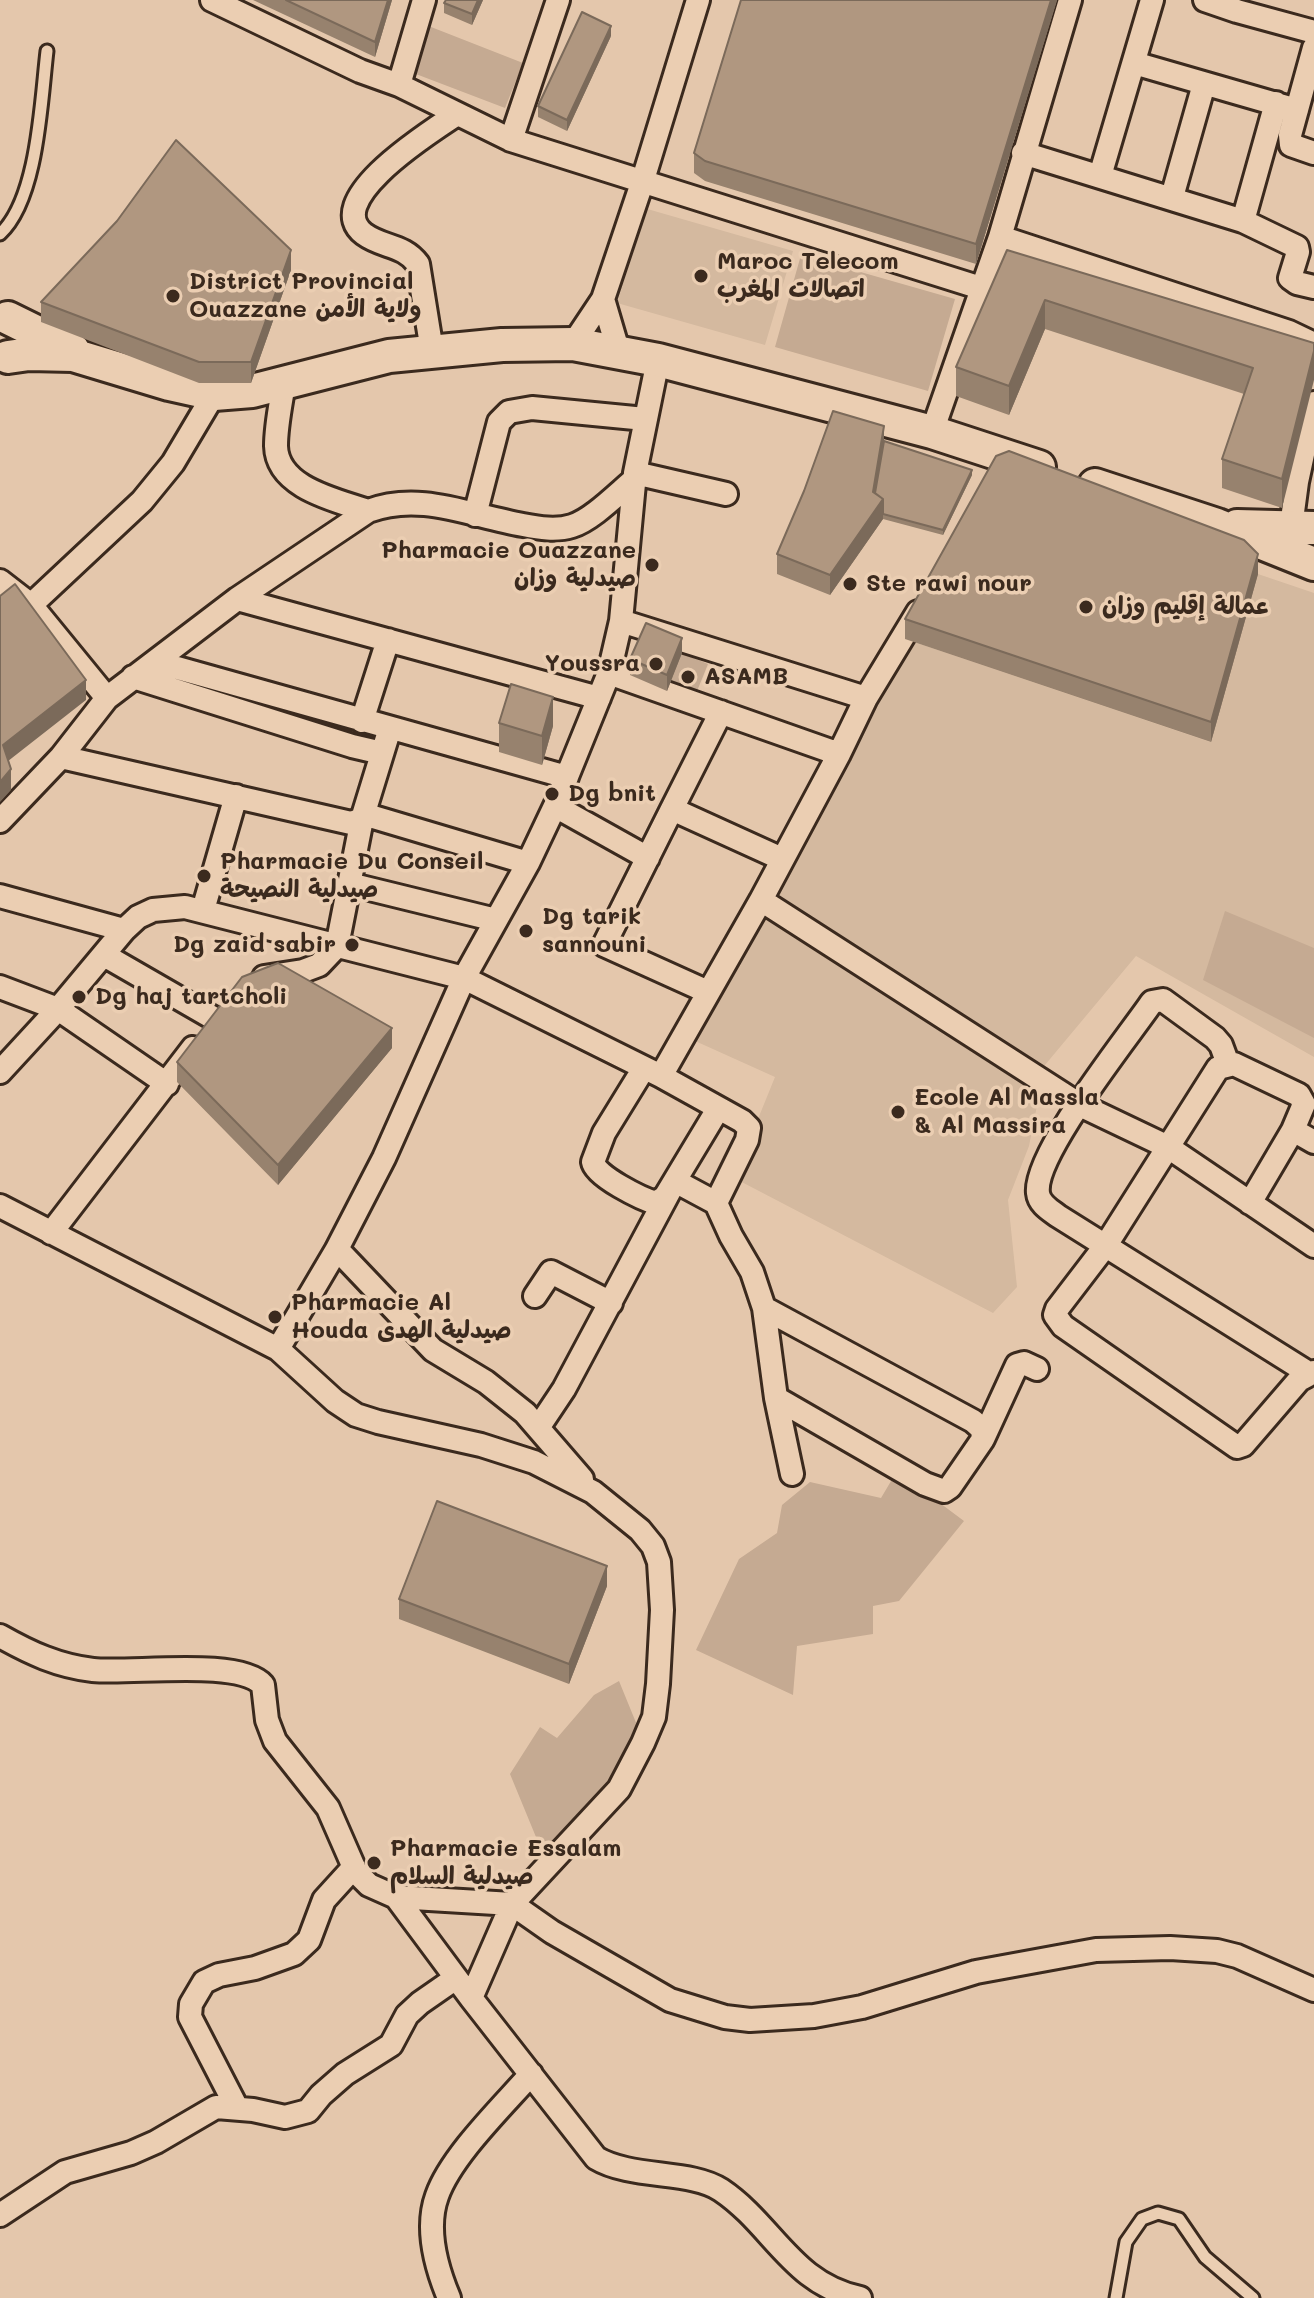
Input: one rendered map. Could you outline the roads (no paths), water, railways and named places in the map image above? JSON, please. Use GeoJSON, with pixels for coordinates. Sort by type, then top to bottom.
{"type":"FeatureCollection","features":[{"type":"Feature","properties":{"kind":"main road"},"geometry":{"type":"LineString","coordinates":[[2,313],[94,360]]}},
{"type":"Feature","properties":{"kind":"main road"},"geometry":{"type":"LineString","coordinates":[[2,313],[16,338],[4,360]]}},
{"type":"Feature","properties":{"kind":"main road"},"geometry":{"type":"LineString","coordinates":[[4,360],[51,353],[94,360],[169,384],[214,394],[252,391],[389,356],[432,351],[527,344],[573,344],[618,350],[932,432],[993,460],[1217,525],[1314,564]]}},
{"type":"Feature","properties":{"kind":"main road"},"geometry":{"type":"LineString","coordinates":[[1217,525],[1302,527]]}},
{"type":"Feature","properties":{"kind":"street"},"geometry":{"type":"LineString","coordinates":[[212,0],[511,140],[981,288]]}},
{"type":"Feature","properties":{"kind":"street"},"geometry":{"type":"LineString","coordinates":[[399,85],[424,0]]}},
{"type":"Feature","properties":{"kind":"street"},"geometry":{"type":"LineString","coordinates":[[511,140],[558,0]]}},
{"type":"Feature","properties":{"kind":"street"},"geometry":{"type":"LineString","coordinates":[[573,344],[603,299],[698,0]]}},
{"type":"Feature","properties":{"kind":"street"},"geometry":{"type":"LineString","coordinates":[[932,432],[1000,237],[1070,0]]}},
{"type":"Feature","properties":{"kind":"street"},"geometry":{"type":"LineString","coordinates":[[1100,176],[1152,0]]}},
{"type":"Feature","properties":{"kind":"street"},"geometry":{"type":"LineString","coordinates":[[1205,0],[1239,6],[1314,32]]}},
{"type":"Feature","properties":{"kind":"street"},"geometry":{"type":"LineString","coordinates":[[1243,221],[1286,106],[1314,48]]}},
{"type":"Feature","properties":{"kind":"street"},"geometry":{"type":"LineString","coordinates":[[1134,63],[1286,106]]}},
{"type":"Feature","properties":{"kind":"street"},"geometry":{"type":"LineString","coordinates":[[1172,197],[1204,84]]}},
{"type":"Feature","properties":{"kind":"street"},"geometry":{"type":"LineString","coordinates":[[1286,106],[1291,145],[1314,153]]}},
{"type":"Feature","properties":{"kind":"street"},"geometry":{"type":"LineString","coordinates":[[432,351],[418,264],[410,253],[364,234],[357,227],[355,215],[357,203],[370,180],[403,151],[457,114]]}},
{"type":"Feature","properties":{"kind":"street"},"geometry":{"type":"LineString","coordinates":[[1023,153],[1172,197],[1243,221],[1293,243],[1298,252],[1290,278],[1314,287]]}},
{"type":"Feature","properties":{"kind":"street"},"geometry":{"type":"LineString","coordinates":[[1000,237],[1289,332],[1314,344]]}},
{"type":"Feature","properties":{"kind":"street"},"geometry":{"type":"LineString","coordinates":[[603,299],[618,350]]}},
{"type":"Feature","properties":{"kind":"street"},"geometry":{"type":"LineString","coordinates":[[278,1349],[337,1249],[415,1093],[464,978],[528,863],[555,806],[609,673],[621,621],[635,476],[658,360]]}},
{"type":"Feature","properties":{"kind":"street"},"geometry":{"type":"LineString","coordinates":[[284,383],[276,448],[285,473],[315,492],[368,511]]}},
{"type":"Feature","properties":{"kind":"street"},"geometry":{"type":"LineString","coordinates":[[31,605],[142,501],[173,463],[214,394]]}},
{"type":"Feature","properties":{"kind":"street"},"geometry":{"type":"LineString","coordinates":[[1302,527],[1297,482],[1314,403]]}},
{"type":"Feature","properties":{"kind":"street"},"geometry":{"type":"LineString","coordinates":[[475,515],[499,422],[509,412],[532,408],[645,419]]}},
{"type":"Feature","properties":{"kind":"street"},"geometry":{"type":"LineString","coordinates":[[635,476],[726,494]]}},
{"type":"Feature","properties":{"kind":"street"},"geometry":{"type":"LineString","coordinates":[[0,821],[61,757],[107,698],[237,599],[368,511],[385,504],[414,502],[534,527],[575,525],[635,476]]}},
{"type":"Feature","properties":{"kind":"street"},"geometry":{"type":"LineString","coordinates":[[0,581],[31,605],[107,698]]}},
{"type":"Feature","properties":{"kind":"street"},"geometry":{"type":"LineString","coordinates":[[237,599],[599,698]]}},
{"type":"Feature","properties":{"kind":"street"},"geometry":{"type":"LineString","coordinates":[[718,1109],[662,1201],[652,1202],[598,1172],[593,1166],[604,1133],[652,1072],[708,992],[761,900],[866,698],[911,626],[924,599]]}},
{"type":"Feature","properties":{"kind":"street"},"geometry":{"type":"LineString","coordinates":[[621,621],[866,698]]}},
{"type":"Feature","properties":{"kind":"street"},"geometry":{"type":"LineString","coordinates":[[362,721],[388,640]]}},
{"type":"Feature","properties":{"kind":"street"},"geometry":{"type":"LineString","coordinates":[[156,662],[567,777]]}},
{"type":"Feature","properties":{"kind":"street"},"geometry":{"type":"LineString","coordinates":[[609,673],[839,754]]}},
{"type":"Feature","properties":{"kind":"street"},"geometry":{"type":"LineString","coordinates":[[133,677],[382,753]]}},
{"type":"Feature","properties":{"kind":"street"},"geometry":{"type":"LineString","coordinates":[[708,992],[604,945],[721,712]]}},
{"type":"Feature","properties":{"kind":"street"},"geometry":{"type":"LineString","coordinates":[[51,1233],[215,1019],[240,992],[255,978],[303,971],[319,965],[337,946],[362,819],[390,728]]}},
{"type":"Feature","properties":{"kind":"street"},"geometry":{"type":"LineString","coordinates":[[61,757],[351,823],[370,816],[528,863]]}},
{"type":"Feature","properties":{"kind":"street"},"geometry":{"type":"LineString","coordinates":[[203,910],[236,796]]}},
{"type":"Feature","properties":{"kind":"street"},"geometry":{"type":"LineString","coordinates":[[555,806],[648,858]]}},
{"type":"Feature","properties":{"kind":"street"},"geometry":{"type":"LineString","coordinates":[[672,809],[782,859]]}},
{"type":"Feature","properties":{"kind":"street"},"geometry":{"type":"LineString","coordinates":[[349,884],[496,920]]}},
{"type":"Feature","properties":{"kind":"street"},"geometry":{"type":"LineString","coordinates":[[0,896],[124,930]]}},
{"type":"Feature","properties":{"kind":"street"},"geometry":{"type":"LineString","coordinates":[[761,900],[1080,1105],[1168,1147],[1314,1246]]}},
{"type":"Feature","properties":{"kind":"street"},"geometry":{"type":"LineString","coordinates":[[0,1072],[138,917],[169,907],[203,910],[464,978],[652,1072],[747,1124],[749,1134],[716,1203]]}},
{"type":"Feature","properties":{"kind":"street"},"geometry":{"type":"LineString","coordinates":[[104,955],[215,1019]]}},
{"type":"Feature","properties":{"kind":"street"},"geometry":{"type":"LineString","coordinates":[[0,987],[58,1009],[167,1084]]}},
{"type":"Feature","properties":{"kind":"street"},"geometry":{"type":"LineString","coordinates":[[1228,1064],[1215,1038],[1163,1000],[1152,1002],[1051,1147],[1038,1193],[1048,1209],[1106,1245],[1312,1373],[1299,1380],[1243,1445],[1231,1445],[1055,1315],[1106,1245],[1214,1072],[1228,1064],[1240,1066],[1299,1095],[1304,1104],[1293,1130],[1250,1203]]}},
{"type":"Feature","properties":{"kind":"street"},"geometry":{"type":"LineString","coordinates":[[1293,1130],[1314,1142]]}},
{"type":"Feature","properties":{"kind":"street"},"geometry":{"type":"LineString","coordinates":[[675,1181],[716,1203],[752,1272],[764,1308],[776,1398],[792,1474]]}},
{"type":"Feature","properties":{"kind":"street"},"geometry":{"type":"LineString","coordinates":[[538,1428],[564,1389],[675,1181]]}},
{"type":"Feature","properties":{"kind":"street"},"geometry":{"type":"LineString","coordinates":[[0,1206],[278,1349],[335,1401],[356,1415],[481,1445],[534,1462],[593,1492]]}},
{"type":"Feature","properties":{"kind":"street"},"geometry":{"type":"LineString","coordinates":[[337,1249],[433,1350],[506,1395],[525,1413],[593,1492],[640,1530],[653,1546],[659,1562],[660,1648],[654,1717],[619,1789],[512,1904],[471,1998]]}},
{"type":"Feature","properties":{"kind":"street"},"geometry":{"type":"LineString","coordinates":[[535,1296],[551,1272],[611,1303]]}},
{"type":"Feature","properties":{"kind":"street"},"geometry":{"type":"LineString","coordinates":[[764,1308],[973,1421],[982,1429],[983,1439]]}},
{"type":"Feature","properties":{"kind":"street"},"geometry":{"type":"LineString","coordinates":[[776,1398],[925,1484],[944,1491],[950,1487],[983,1439],[1017,1365],[1024,1363],[1037,1369]]}},
{"type":"Feature","properties":{"kind":"street"},"geometry":{"type":"LineString","coordinates":[[0,1636],[45,1660],[69,1666],[120,1672],[213,1669],[260,1681],[275,1741],[328,1808],[354,1867],[369,1885],[396,1897],[512,1904],[552,1932],[670,2000],[725,2017],[750,2020],[814,2016],[862,2007],[976,1972],[1096,1950],[1170,1948],[1217,1951],[1237,1956],[1314,1990]]}},
{"type":"Feature","properties":{"kind":"street"},"geometry":{"type":"LineString","coordinates":[[237,2108],[190,2017],[196,1994],[204,1982],[219,1975],[255,1968],[294,1954],[309,1940],[324,1900],[354,1867]]}},
{"type":"Feature","properties":{"kind":"street"},"geometry":{"type":"LineString","coordinates":[[396,1897],[596,2158],[611,2166],[699,2182],[720,2189],[814,2280],[840,2294],[860,2298]]}},
{"type":"Feature","properties":{"kind":"street"},"geometry":{"type":"LineString","coordinates":[[0,2215],[65,2172],[131,2153],[210,2110],[237,2108],[285,2117],[308,2111],[345,2074],[391,2045],[407,2015],[456,1978]]}},
{"type":"Feature","properties":{"kind":"street"},"geometry":{"type":"LineString","coordinates":[[449,2298],[434,2251],[432,2218],[437,2195],[454,2165],[531,2074]]}},
{"type":"Feature","properties":{"kind":"lane"},"geometry":{"type":"LineString","coordinates":[[0,234],[11,224],[21,203],[34,157],[47,51]]}},
{"type":"Feature","properties":{"kind":"lane"},"geometry":{"type":"LineString","coordinates":[[1116,2298],[1126,2242],[1142,2219],[1158,2213],[1179,2219],[1205,2257],[1253,2298]]}},
{"type":"Feature","properties":{"kind":"place","name":"Maroc Telecom اتصالات المغرب"},"geometry":{"type":"Point","coordinates":[701,276]}},
{"type":"Feature","properties":{"kind":"place","name":"District Provincial Ouazzane ولاية الأمن"},"geometry":{"type":"Point","coordinates":[173,296]}},
{"type":"Feature","properties":{"kind":"place","name":"Pharmacie Ouazzane صيدلية وزان"},"geometry":{"type":"Point","coordinates":[652,565]}},
{"type":"Feature","properties":{"kind":"place","name":"Ste rawi nour"},"geometry":{"type":"Point","coordinates":[850,584]}},
{"type":"Feature","properties":{"kind":"place","name":"عمالة إقليم وزان"},"geometry":{"type":"Point","coordinates":[1086,607]}},
{"type":"Feature","properties":{"kind":"place","name":"Youssra"},"geometry":{"type":"Point","coordinates":[656,664]}},
{"type":"Feature","properties":{"kind":"place","name":"ASAMB"},"geometry":{"type":"Point","coordinates":[688,677]}},
{"type":"Feature","properties":{"kind":"place","name":"Dg bnit"},"geometry":{"type":"Point","coordinates":[552,794]}},
{"type":"Feature","properties":{"kind":"place","name":"Pharmacie Du Conseil صيدلية النصيحة"},"geometry":{"type":"Point","coordinates":[204,876]}},
{"type":"Feature","properties":{"kind":"place","name":"Dg tarik sannouni"},"geometry":{"type":"Point","coordinates":[526,931]}},
{"type":"Feature","properties":{"kind":"place","name":"Dg zaid sabir"},"geometry":{"type":"Point","coordinates":[352,945]}},
{"type":"Feature","properties":{"kind":"place","name":"Dg haj tartcholi"},"geometry":{"type":"Point","coordinates":[79,997]}},
{"type":"Feature","properties":{"kind":"place","name":"Ecole Al Massla & Al Massira"},"geometry":{"type":"Point","coordinates":[898,1112]}},
{"type":"Feature","properties":{"kind":"place","name":"Pharmacie Al Houda صيدلية الهدى"},"geometry":{"type":"Point","coordinates":[275,1317]}},
{"type":"Feature","properties":{"kind":"place","name":"Pharmacie Essalam صيدلية السلام"},"geometry":{"type":"Point","coordinates":[374,1863]}}]}
